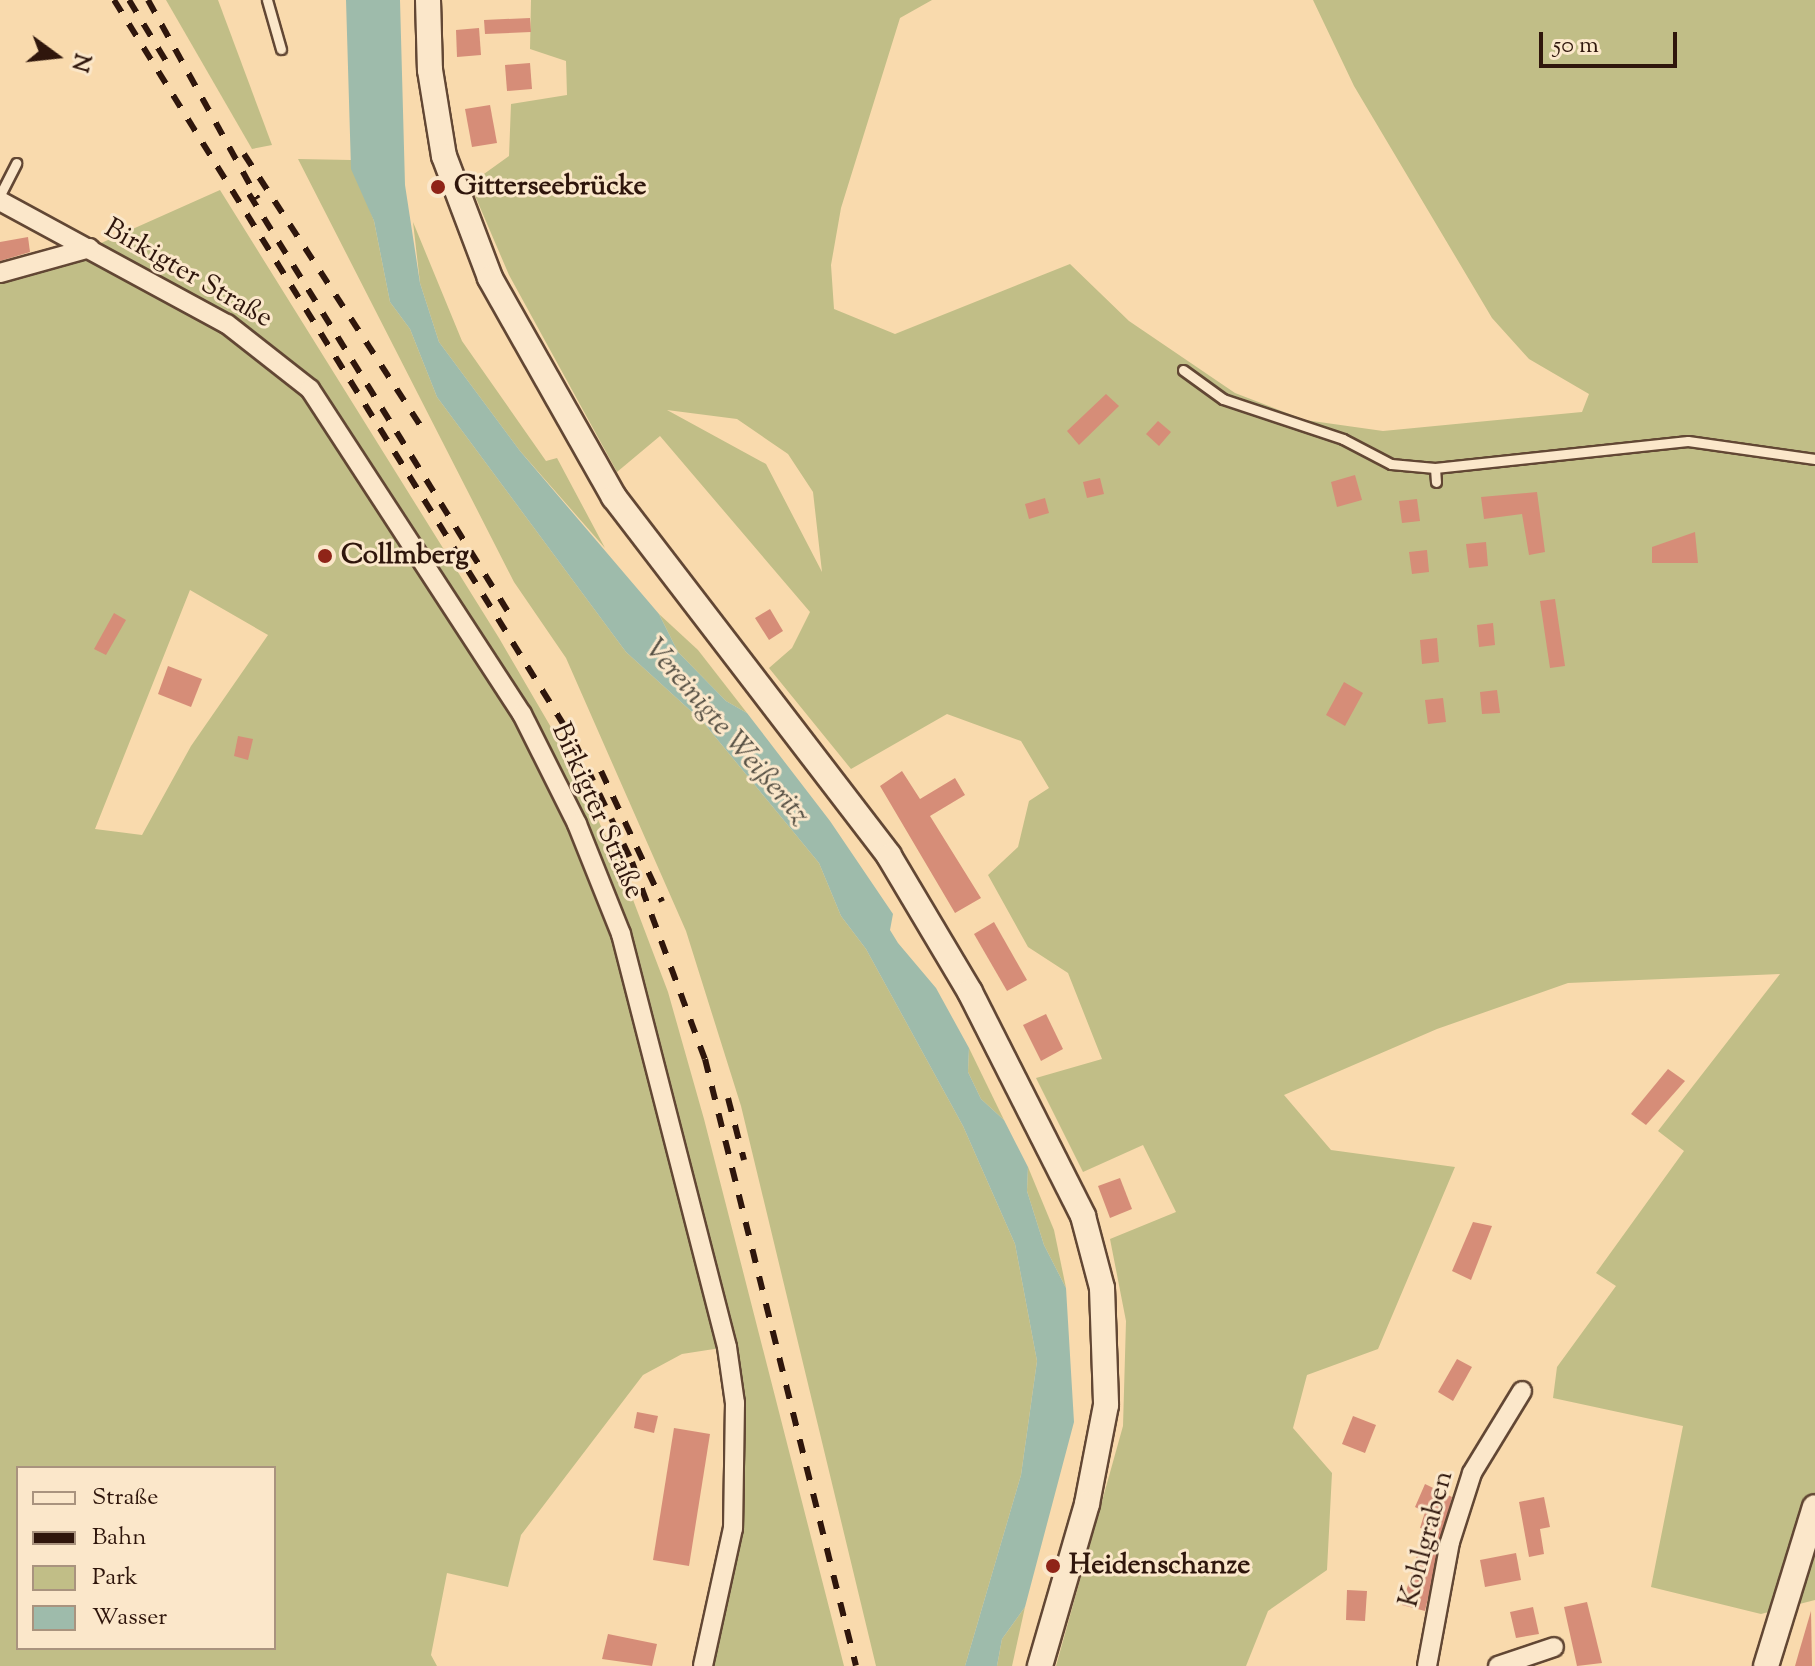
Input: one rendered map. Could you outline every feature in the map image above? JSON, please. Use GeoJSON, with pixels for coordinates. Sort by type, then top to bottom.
{"type":"FeatureCollection","features":[{"type":"Feature","properties":{"kind":"main road"},"geometry":{"type":"LineString","coordinates":[[428,0],[430,70],[444,156],[490,278],[614,497],[889,856],[970,992],[1083,1216],[1102,1288],[1106,1405],[1087,1504],[1040,1666]]}},
{"type":"Feature","properties":{"kind":"main road"},"geometry":{"type":"LineString","coordinates":[[1766,1666],[1815,1507]]}},
{"type":"Feature","properties":{"kind":"street","name":"Birkigter Straße"},"geometry":{"type":"LineString","coordinates":[[0,201],[227,324],[310,389],[522,714],[577,824],[625,948],[727,1347],[735,1403],[733,1528],[703,1666]]}},
{"type":"Feature","properties":{"kind":"street"},"geometry":{"type":"LineString","coordinates":[[0,273],[90,248]]}},
{"type":"Feature","properties":{"kind":"street","name":"Kohlgraben"},"geometry":{"type":"LineString","coordinates":[[1427,1666],[1450,1542],[1472,1473],[1522,1391]]}},
{"type":"Feature","properties":{"kind":"street"},"geometry":{"type":"LineString","coordinates":[[1498,1666],[1554,1647]]}},
{"type":"Feature","properties":{"kind":"lane"},"geometry":{"type":"LineString","coordinates":[[267,0],[281,49]]}},
{"type":"Feature","properties":{"kind":"lane"},"geometry":{"type":"LineString","coordinates":[[0,195],[16,163]]}},
{"type":"Feature","properties":{"kind":"lane"},"geometry":{"type":"LineString","coordinates":[[1183,370],[1223,399],[1343,439],[1391,464],[1435,468],[1688,441],[1815,459]]}},
{"type":"Feature","properties":{"kind":"lane"},"geometry":{"type":"LineString","coordinates":[[1435,468],[1436,482]]}},
{"type":"Feature","properties":{"kind":"green space"},"geometry":{"type":"Polygon","coordinates":[[[166,0],[218,0],[272,145],[252,149],[166,0]]]}},
{"type":"Feature","properties":{"kind":"green space"},"geometry":{"type":"Polygon","coordinates":[[[531,0],[932,0],[900,18],[841,208],[831,265],[834,309],[895,334],[1070,264],[1129,321],[1235,393],[1305,420],[1383,431],[1582,412],[1589,394],[1529,359],[1492,318],[1354,86],[1313,0],[1815,0],[1815,1600],[1761,1614],[1651,1587],[1683,1426],[1553,1398],[1557,1367],[1616,1286],[1596,1273],[1684,1151],[1658,1131],[1780,974],[1568,983],[1437,1029],[1284,1095],[1331,1150],[1455,1167],[1378,1349],[1307,1375],[1293,1428],[1332,1473],[1327,1570],[1268,1611],[1246,1666],[1056,1666],[1123,1426],[1126,1321],[1110,1239],[1176,1212],[1143,1145],[1083,1172],[1036,1078],[1102,1059],[1068,973],[1028,947],[988,875],[1018,847],[1029,801],[1049,788],[1021,741],[947,714],[851,769],[769,668],[792,648],[810,612],[660,436],[617,472],[509,275],[470,184],[509,156],[511,104],[567,95],[566,61],[530,49],[531,0]],[[667,410],[766,464],[822,572],[813,492],[788,454],[737,419],[667,410]]]}},
{"type":"Feature","properties":{"kind":"green space"},"geometry":{"type":"Polygon","coordinates":[[[298,159],[351,160],[374,221],[390,302],[410,329],[437,397],[626,652],[703,722],[819,863],[841,916],[866,949],[963,1126],[1015,1244],[1037,1361],[1021,1475],[965,1666],[876,1666],[741,1106],[686,931],[566,658],[514,582],[298,159]]]}},
{"type":"Feature","properties":{"kind":"green space"},"geometry":{"type":"Polygon","coordinates":[[[220,190],[499,638],[566,753],[621,868],[668,992],[704,1119],[844,1666],[703,1666],[733,1528],[727,1347],[682,1354],[643,1375],[521,1535],[508,1587],[447,1573],[431,1655],[437,1666],[0,1666],[0,273],[90,248],[220,190]],[[190,590],[95,829],[142,835],[191,746],[268,635],[190,590]]]}},
{"type":"Feature","properties":{"kind":"green space"},"geometry":{"type":"Polygon","coordinates":[[[413,222],[462,341],[546,461],[557,458],[605,548],[520,451],[439,342],[420,283],[413,222]]]}},
{"type":"Feature","properties":{"kind":"green space"},"geometry":{"type":"Polygon","coordinates":[[[659,614],[698,650],[747,713],[726,701],[678,652],[659,614]]]}},
{"type":"Feature","properties":{"kind":"green space"},"geometry":{"type":"Polygon","coordinates":[[[969,1048],[1004,1120],[981,1099],[968,1072],[969,1048]]]}},
{"type":"Feature","properties":{"kind":"green space"},"geometry":{"type":"Polygon","coordinates":[[[1028,1167],[1054,1230],[1066,1288],[1044,1245],[1027,1191],[1028,1167]]]}},
{"type":"Feature","properties":{"kind":"green space"},"geometry":{"type":"Polygon","coordinates":[[[1025,1607],[1012,1666],[997,1666],[1002,1639],[1025,1607]]]}},
{"type":"Feature","properties":{"kind":"water","name":"Vereinigte Weißeritz"},"geometry":{"type":"Polygon","coordinates":[[[346,0],[400,0],[405,185],[420,283],[439,342],[520,451],[659,614],[678,652],[726,701],[747,713],[830,821],[893,914],[890,930],[898,943],[936,988],[969,1048],[968,1072],[981,1099],[1004,1120],[1028,1167],[1027,1191],[1044,1245],[1066,1288],[1074,1422],[1025,1607],[1002,1639],[997,1666],[965,1666],[1021,1475],[1037,1361],[1015,1244],[963,1126],[866,949],[841,916],[819,863],[703,722],[626,652],[437,397],[410,329],[390,302],[374,221],[351,169],[346,0]]]}},
{"type":"Feature","properties":{"kind":"building"},"geometry":{"type":"Polygon","coordinates":[[[530,18],[531,32],[485,34],[484,20],[530,18]]]}},
{"type":"Feature","properties":{"kind":"building"},"geometry":{"type":"Polygon","coordinates":[[[479,28],[481,55],[457,57],[456,30],[479,28]]]}},
{"type":"Feature","properties":{"kind":"building"},"geometry":{"type":"Polygon","coordinates":[[[530,63],[532,89],[507,91],[505,65],[530,63]]]}},
{"type":"Feature","properties":{"kind":"building"},"geometry":{"type":"Polygon","coordinates":[[[490,105],[497,143],[472,147],[465,109],[490,105]]]}},
{"type":"Feature","properties":{"kind":"building"},"geometry":{"type":"Polygon","coordinates":[[[28,237],[30,252],[0,261],[0,242],[28,237]]]}},
{"type":"Feature","properties":{"kind":"building"},"geometry":{"type":"Polygon","coordinates":[[[1106,394],[1119,406],[1079,445],[1067,431],[1106,394]]]}},
{"type":"Feature","properties":{"kind":"building"},"geometry":{"type":"Polygon","coordinates":[[[1158,421],[1171,432],[1159,446],[1146,434],[1158,421]]]}},
{"type":"Feature","properties":{"kind":"building"},"geometry":{"type":"Polygon","coordinates":[[[1355,475],[1362,500],[1337,507],[1331,482],[1355,475]]]}},
{"type":"Feature","properties":{"kind":"building"},"geometry":{"type":"Polygon","coordinates":[[[1100,478],[1104,494],[1087,498],[1083,482],[1100,478]]]}},
{"type":"Feature","properties":{"kind":"building"},"geometry":{"type":"Polygon","coordinates":[[[1537,492],[1545,552],[1529,555],[1522,514],[1484,519],[1481,497],[1537,492]]]}},
{"type":"Feature","properties":{"kind":"building"},"geometry":{"type":"Polygon","coordinates":[[[1045,498],[1049,513],[1029,519],[1025,504],[1045,498]]]}},
{"type":"Feature","properties":{"kind":"building"},"geometry":{"type":"Polygon","coordinates":[[[1417,499],[1420,521],[1402,523],[1399,501],[1417,499]]]}},
{"type":"Feature","properties":{"kind":"building"},"geometry":{"type":"Polygon","coordinates":[[[1695,532],[1698,563],[1652,563],[1652,547],[1695,532]]]}},
{"type":"Feature","properties":{"kind":"building"},"geometry":{"type":"Polygon","coordinates":[[[1486,542],[1488,566],[1469,568],[1466,544],[1486,542]]]}},
{"type":"Feature","properties":{"kind":"building"},"geometry":{"type":"Polygon","coordinates":[[[1427,550],[1429,572],[1412,574],[1409,552],[1427,550]]]}},
{"type":"Feature","properties":{"kind":"building"},"geometry":{"type":"Polygon","coordinates":[[[1555,599],[1565,666],[1550,668],[1540,601],[1555,599]]]}},
{"type":"Feature","properties":{"kind":"building"},"geometry":{"type":"Polygon","coordinates":[[[770,609],[783,631],[769,640],[755,618],[770,609]]]}},
{"type":"Feature","properties":{"kind":"building"},"geometry":{"type":"Polygon","coordinates":[[[114,613],[126,620],[106,655],[94,649],[114,613]]]}},
{"type":"Feature","properties":{"kind":"building"},"geometry":{"type":"Polygon","coordinates":[[[1493,623],[1495,645],[1479,647],[1477,625],[1493,623]]]}},
{"type":"Feature","properties":{"kind":"building"},"geometry":{"type":"Polygon","coordinates":[[[1437,638],[1439,662],[1422,664],[1420,640],[1437,638]]]}},
{"type":"Feature","properties":{"kind":"building"},"geometry":{"type":"Polygon","coordinates":[[[168,666],[202,679],[191,707],[158,694],[168,666]]]}},
{"type":"Feature","properties":{"kind":"building"},"geometry":{"type":"Polygon","coordinates":[[[1344,682],[1363,693],[1345,726],[1326,715],[1344,682]]]}},
{"type":"Feature","properties":{"kind":"building"},"geometry":{"type":"Polygon","coordinates":[[[1497,690],[1500,713],[1482,714],[1480,692],[1497,690]]]}},
{"type":"Feature","properties":{"kind":"building"},"geometry":{"type":"Polygon","coordinates":[[[1443,698],[1446,722],[1428,724],[1425,700],[1443,698]]]}},
{"type":"Feature","properties":{"kind":"building"},"geometry":{"type":"Polygon","coordinates":[[[238,736],[253,739],[248,760],[234,756],[238,736]]]}},
{"type":"Feature","properties":{"kind":"building"},"geometry":{"type":"Polygon","coordinates":[[[902,771],[920,799],[955,778],[965,795],[930,816],[981,898],[955,913],[880,786],[902,771]]]}},
{"type":"Feature","properties":{"kind":"building"},"geometry":{"type":"Polygon","coordinates":[[[994,922],[1027,980],[1007,991],[974,934],[994,922]]]}},
{"type":"Feature","properties":{"kind":"building"},"geometry":{"type":"Polygon","coordinates":[[[1046,1014],[1063,1049],[1041,1061],[1023,1025],[1046,1014]]]}},
{"type":"Feature","properties":{"kind":"building"},"geometry":{"type":"Polygon","coordinates":[[[1668,1069],[1685,1081],[1646,1125],[1631,1114],[1668,1069]]]}},
{"type":"Feature","properties":{"kind":"building"},"geometry":{"type":"Polygon","coordinates":[[[1120,1178],[1132,1209],[1110,1218],[1098,1186],[1120,1178]]]}},
{"type":"Feature","properties":{"kind":"building"},"geometry":{"type":"Polygon","coordinates":[[[1473,1222],[1492,1226],[1471,1280],[1452,1271],[1473,1222]]]}},
{"type":"Feature","properties":{"kind":"building"},"geometry":{"type":"Polygon","coordinates":[[[1457,1359],[1472,1367],[1453,1401],[1438,1392],[1457,1359]]]}},
{"type":"Feature","properties":{"kind":"building"},"geometry":{"type":"Polygon","coordinates":[[[637,1412],[658,1416],[654,1433],[634,1428],[637,1412]]]}},
{"type":"Feature","properties":{"kind":"building"},"geometry":{"type":"Polygon","coordinates":[[[1353,1416],[1376,1425],[1365,1453],[1342,1444],[1353,1416]]]}},
{"type":"Feature","properties":{"kind":"building"},"geometry":{"type":"Polygon","coordinates":[[[674,1428],[710,1434],[689,1566],[653,1560],[674,1428]]]}},
{"type":"Feature","properties":{"kind":"building"},"geometry":{"type":"Polygon","coordinates":[[[1425,1484],[1452,1497],[1425,1611],[1402,1605],[1425,1529],[1420,1528],[1425,1512],[1415,1507],[1425,1484]]]}},
{"type":"Feature","properties":{"kind":"building"},"geometry":{"type":"Polygon","coordinates":[[[1544,1497],[1550,1527],[1540,1529],[1544,1554],[1529,1557],[1519,1502],[1544,1497]]]}},
{"type":"Feature","properties":{"kind":"building"},"geometry":{"type":"Polygon","coordinates":[[[1516,1553],[1521,1580],[1485,1587],[1480,1560],[1516,1553]]]}},
{"type":"Feature","properties":{"kind":"building"},"geometry":{"type":"Polygon","coordinates":[[[1347,1590],[1367,1591],[1365,1621],[1346,1620],[1347,1590]]]}},
{"type":"Feature","properties":{"kind":"building"},"geometry":{"type":"Polygon","coordinates":[[[1587,1602],[1602,1663],[1577,1666],[1564,1607],[1587,1602]]]}},
{"type":"Feature","properties":{"kind":"building"},"geometry":{"type":"Polygon","coordinates":[[[1533,1607],[1539,1634],[1516,1638],[1510,1612],[1533,1607]]]}},
{"type":"Feature","properties":{"kind":"building"},"geometry":{"type":"Polygon","coordinates":[[[1811,1611],[1812,1666],[1795,1666],[1799,1652],[1811,1611]]]}},
{"type":"Feature","properties":{"kind":"building"},"geometry":{"type":"Polygon","coordinates":[[[608,1634],[657,1644],[652,1666],[602,1659],[608,1634]]]}},
{"type":"Feature","properties":{"kind":"railway"},"geometry":{"type":"LineString","coordinates":[[114,0],[575,743],[632,862],[705,1059],[856,1666]]}},
{"type":"Feature","properties":{"kind":"railway"},"geometry":{"type":"LineString","coordinates":[[129,0],[166,61]]}},
{"type":"Feature","properties":{"kind":"railway"},"geometry":{"type":"LineString","coordinates":[[148,0],[258,199]]}},
{"type":"Feature","properties":{"kind":"railway"},"geometry":{"type":"LineString","coordinates":[[244,154],[426,434]]}},
{"type":"Feature","properties":{"kind":"railway"},"geometry":{"type":"LineString","coordinates":[[249,194],[508,612]]}},
{"type":"Feature","properties":{"kind":"railway"},"geometry":{"type":"LineString","coordinates":[[601,771],[662,901]]}},
{"type":"Feature","properties":{"kind":"railway"},"geometry":{"type":"LineString","coordinates":[[728,1098],[744,1160]]}},
{"type":"Feature","properties":{"kind":"place","name":"Gitterseebrücke"},"geometry":{"type":"Point","coordinates":[438,187]}},
{"type":"Feature","properties":{"kind":"place","name":"Collmberg"},"geometry":{"type":"Point","coordinates":[325,556]}},
{"type":"Feature","properties":{"kind":"place","name":"Heidenschanze"},"geometry":{"type":"Point","coordinates":[1053,1566]}}]}
